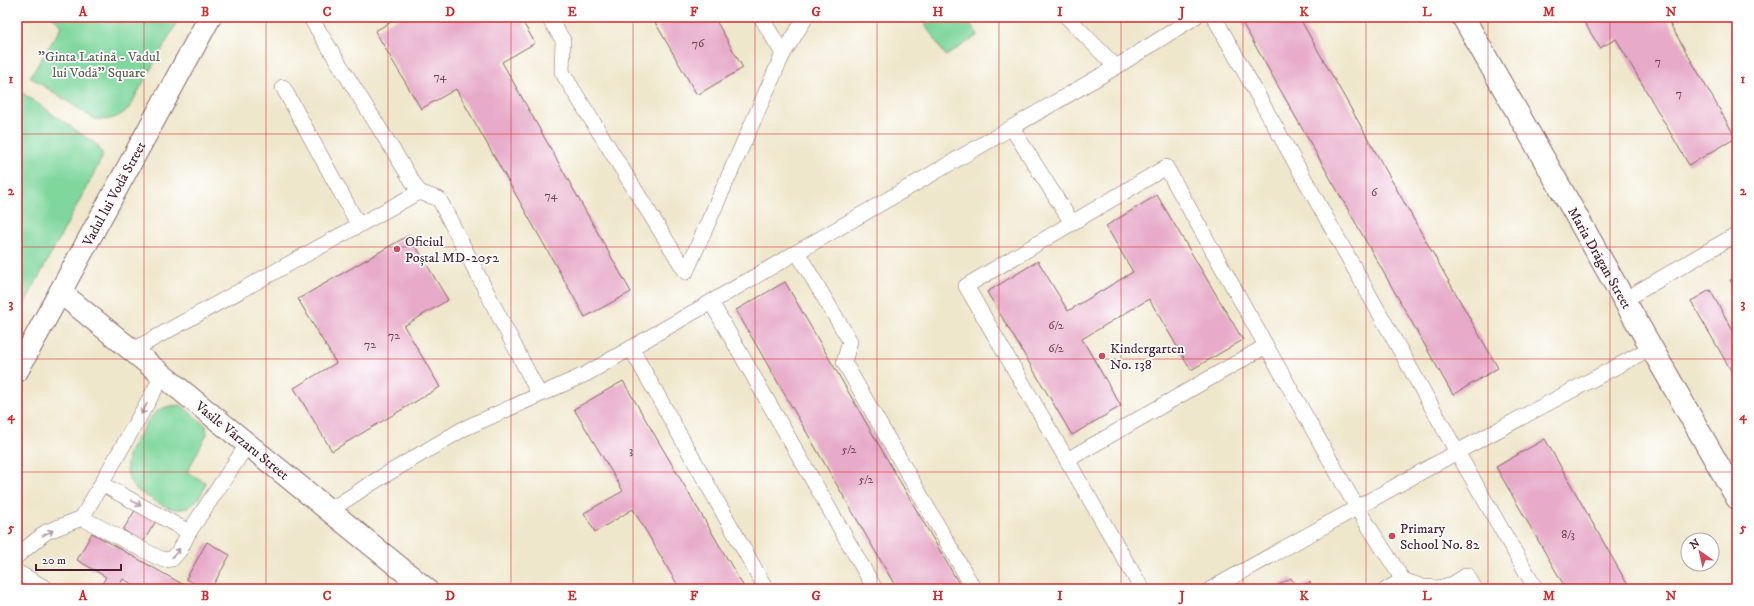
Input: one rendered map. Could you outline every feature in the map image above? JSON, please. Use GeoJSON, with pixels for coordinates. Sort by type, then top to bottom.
{"type":"FeatureCollection","features":[{"type":"Feature","properties":{"kind":"main road","name":"Vadul lui Vodă Street"},"geometry":{"type":"LineString","coordinates":[[17,371],[210,17]]}},
{"type":"Feature","properties":{"kind":"main road","name":"Maria Drăgan Street"},"geometry":{"type":"LineString","coordinates":[[1463,17],[1737,498]]}},
{"type":"Feature","properties":{"kind":"main road","name":"Vasile Vărzaru Street"},"geometry":{"type":"LineString","coordinates":[[60,292],[426,589]]}},
{"type":"Feature","properties":{"kind":"lane"},"geometry":{"type":"LineString","coordinates":[[310,17],[419,192],[439,200],[539,394]]}},
{"type":"Feature","properties":{"kind":"lane"},"geometry":{"type":"LineString","coordinates":[[548,17],[562,40],[562,72],[686,272],[783,54],[806,17]]}},
{"type":"Feature","properties":{"kind":"lane"},"geometry":{"type":"LineString","coordinates":[[761,17],[783,54]]}},
{"type":"Feature","properties":{"kind":"lane"},"geometry":{"type":"LineString","coordinates":[[1067,17],[1116,68]]}},
{"type":"Feature","properties":{"kind":"lane"},"geometry":{"type":"LineString","coordinates":[[330,511],[370,484],[463,429],[586,374],[1116,68],[1195,17]]}},
{"type":"Feature","properties":{"kind":"lane"},"geometry":{"type":"LineString","coordinates":[[1214,17],[1457,452],[1536,589]]}},
{"type":"Feature","properties":{"kind":"lane"},"geometry":{"type":"LineString","coordinates":[[283,87],[358,224]]}},
{"type":"Feature","properties":{"kind":"lane"},"geometry":{"type":"LineString","coordinates":[[1012,128],[1072,223]]}},
{"type":"Feature","properties":{"kind":"lane"},"geometry":{"type":"LineString","coordinates":[[1142,589],[966,286],[1166,167],[1357,508],[1403,580],[1422,587],[1438,588],[1453,584],[1467,575],[1475,589]]}},
{"type":"Feature","properties":{"kind":"lane"},"geometry":{"type":"LineString","coordinates":[[133,350],[358,224],[419,192]]}},
{"type":"Feature","properties":{"kind":"lane"},"geometry":{"type":"LineString","coordinates":[[1624,300],[1737,234]]}},
{"type":"Feature","properties":{"kind":"lane"},"geometry":{"type":"LineString","coordinates":[[797,252],[850,341],[844,362],[974,589]]}},
{"type":"Feature","properties":{"kind":"lane"},"geometry":{"type":"LineString","coordinates":[[711,302],[876,589]]}},
{"type":"Feature","properties":{"kind":"lane"},"geometry":{"type":"LineString","coordinates":[[1067,460],[1266,346]]}},
{"type":"Feature","properties":{"kind":"lane"},"geometry":{"type":"LineString","coordinates":[[631,348],[766,589]]}},
{"type":"Feature","properties":{"kind":"lane"},"geometry":{"type":"LineString","coordinates":[[1211,589],[1457,452],[1651,348]]}},
{"type":"Feature","properties":{"kind":"lane"},"geometry":{"type":"LineString","coordinates":[[17,556],[46,532],[82,518],[163,375]]}},
{"type":"Feature","properties":{"kind":"lane"},"geometry":{"type":"LineString","coordinates":[[82,518],[164,560],[172,559],[177,554],[189,532],[247,445]]}},
{"type":"Feature","properties":{"kind":"lane"},"geometry":{"type":"LineString","coordinates":[[102,484],[189,532]]}},
{"type":"Feature","properties":{"kind":"lane"},"geometry":{"type":"LineString","coordinates":[[17,572],[48,589]]}},
{"type":"Feature","properties":{"kind":"lane"},"geometry":{"type":"LineString","coordinates":[[1387,589],[1403,580]]}},
{"type":"Feature","properties":{"kind":"green space","name":"\"Ginta Latină - Vadul lui Vodă\" Square"},"geometry":{"type":"Polygon","coordinates":[[[52,17],[180,17],[129,108],[114,118],[105,120],[95,119],[30,77],[62,26],[52,17]]]}},
{"type":"Feature","properties":{"kind":"green space"},"geometry":{"type":"Polygon","coordinates":[[[924,17],[966,17],[978,35],[946,56],[921,19],[924,17]]]}},
{"type":"Feature","properties":{"kind":"green space"},"geometry":{"type":"Polygon","coordinates":[[[21,92],[97,145],[102,153],[102,158],[17,318],[17,98],[21,92]]]}},
{"type":"Feature","properties":{"kind":"green space"},"geometry":{"type":"Polygon","coordinates":[[[181,405],[206,426],[207,434],[187,472],[205,482],[205,484],[202,493],[195,503],[183,509],[176,509],[163,505],[135,488],[129,479],[127,463],[132,447],[152,415],[161,409],[181,405]]]}},
{"type":"Feature","properties":{"kind":"building"},"geometry":{"type":"Polygon","coordinates":[[[400,17],[520,17],[535,43],[502,62],[631,292],[585,317],[456,89],[421,109],[375,31],[400,17]]]}},
{"type":"Feature","properties":{"kind":"building"},"geometry":{"type":"Polygon","coordinates":[[[652,17],[714,17],[743,68],[697,95],[652,17]]]}},
{"type":"Feature","properties":{"kind":"building"},"geometry":{"type":"Polygon","coordinates":[[[1239,17],[1299,17],[1498,368],[1453,395],[1239,17]]]}},
{"type":"Feature","properties":{"kind":"building"},"geometry":{"type":"Polygon","coordinates":[[[1581,17],[1666,17],[1736,138],[1689,165],[1616,39],[1600,48],[1581,17]]]}},
{"type":"Feature","properties":{"kind":"building"},"geometry":{"type":"Polygon","coordinates":[[[1157,195],[1243,340],[1191,370],[1149,299],[1082,339],[1121,406],[1072,435],[987,292],[1038,261],[1068,311],[1133,272],[1106,226],[1157,195]]]}},
{"type":"Feature","properties":{"kind":"building"},"geometry":{"type":"Polygon","coordinates":[[[409,235],[448,300],[404,326],[440,387],[332,451],[294,388],[336,363],[298,299],[409,235]]]}},
{"type":"Feature","properties":{"kind":"building"},"geometry":{"type":"Polygon","coordinates":[[[1737,277],[1737,293],[1730,280],[1737,277]]]}},
{"type":"Feature","properties":{"kind":"building"},"geometry":{"type":"Polygon","coordinates":[[[785,282],[962,589],[897,589],[736,310],[785,282]]]}},
{"type":"Feature","properties":{"kind":"building"},"geometry":{"type":"Polygon","coordinates":[[[1710,290],[1737,338],[1737,381],[1691,301],[1710,290]]]}},
{"type":"Feature","properties":{"kind":"building"},"geometry":{"type":"Polygon","coordinates":[[[623,381],[745,589],[680,589],[633,509],[595,532],[584,513],[623,491],[574,409],[623,381]]]}},
{"type":"Feature","properties":{"kind":"building"},"geometry":{"type":"Polygon","coordinates":[[[1545,439],[1630,589],[1566,589],[1496,467],[1545,439]]]}},
{"type":"Feature","properties":{"kind":"building"},"geometry":{"type":"Polygon","coordinates":[[[136,509],[156,521],[143,542],[123,530],[136,509]]]}},
{"type":"Feature","properties":{"kind":"building"},"geometry":{"type":"Polygon","coordinates":[[[92,533],[191,589],[141,589],[123,579],[117,589],[99,589],[106,577],[77,560],[92,533]]]}},
{"type":"Feature","properties":{"kind":"building"},"geometry":{"type":"Polygon","coordinates":[[[207,542],[230,555],[211,589],[205,589],[186,579],[207,542]]]}},
{"type":"Feature","properties":{"kind":"building"},"geometry":{"type":"Polygon","coordinates":[[[1291,578],[1297,588],[1310,582],[1313,587],[1318,589],[1271,589],[1291,578]]]}},
{"type":"Feature","properties":{"kind":"place","name":"Oficiul Poștal MD-2052"},"geometry":{"type":"Point","coordinates":[397,249]}},
{"type":"Feature","properties":{"kind":"place","name":"Kindergarten No. 138"},"geometry":{"type":"Point","coordinates":[1102,356]}},
{"type":"Feature","properties":{"kind":"place","name":"Primary School No. 82"},"geometry":{"type":"Point","coordinates":[1392,536]}}]}
